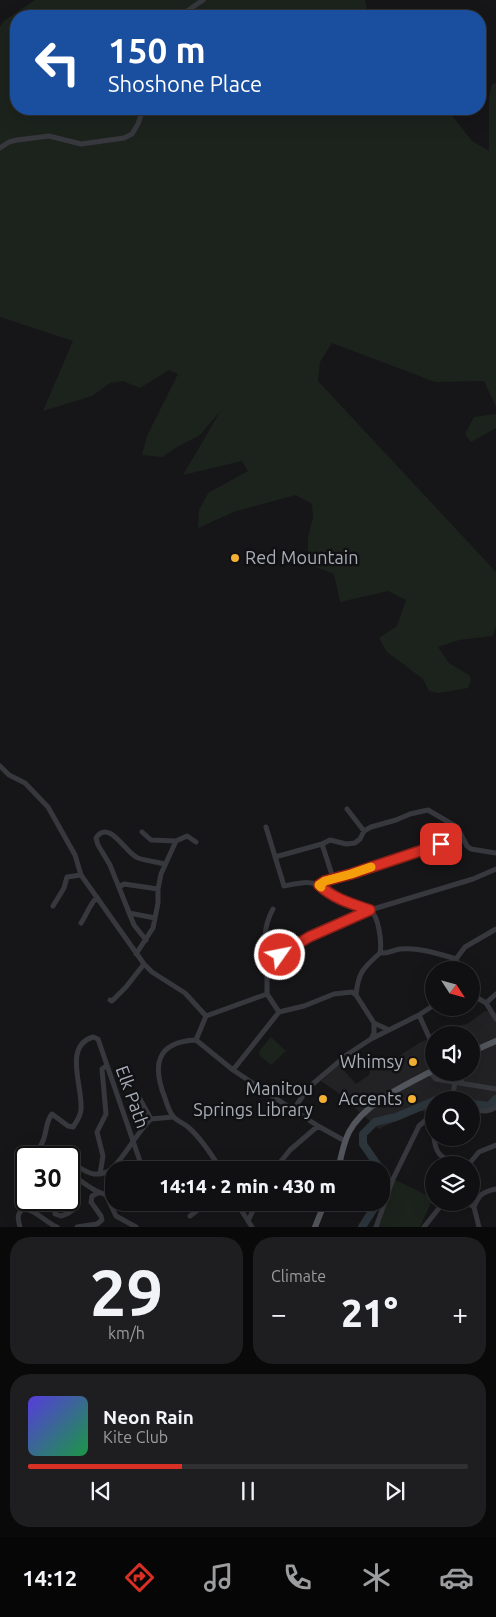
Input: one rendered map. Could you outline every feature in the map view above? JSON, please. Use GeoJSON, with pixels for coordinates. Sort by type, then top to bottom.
{"type":"FeatureCollection","features":[{"type":"Feature","properties":{"kind":"main road"},"geometry":{"type":"LineString","coordinates":[[480,1048],[496,1041]]}},
{"type":"Feature","properties":{"kind":"main road"},"geometry":{"type":"LineString","coordinates":[[340,1161],[345,1141],[354,1125],[366,1110],[398,1089],[425,1075]]}},
{"type":"Feature","properties":{"kind":"main road"},"geometry":{"type":"LineString","coordinates":[[315,1227],[321,1211]]}},
{"type":"Feature","properties":{"kind":"street"},"geometry":{"type":"LineString","coordinates":[[188,10],[202,0]]}},
{"type":"Feature","properties":{"kind":"street"},"geometry":{"type":"LineString","coordinates":[[0,148],[9,142],[17,140],[49,136],[81,144],[124,138],[132,134],[141,115]]}},
{"type":"Feature","properties":{"kind":"street"},"geometry":{"type":"LineString","coordinates":[[0,766],[9,775],[25,783],[48,807],[75,855],[81,874],[144,964],[152,972],[185,993],[206,1016]]}},
{"type":"Feature","properties":{"kind":"street"},"geometry":{"type":"LineString","coordinates":[[347,809],[364,831]]}},
{"type":"Feature","properties":{"kind":"street"},"geometry":{"type":"LineString","coordinates":[[275,856],[322,844],[330,840],[346,844],[355,843],[360,839],[364,831],[410,814],[432,811],[453,823],[467,846],[471,849],[496,853]]}},
{"type":"Feature","properties":{"kind":"street"},"geometry":{"type":"LineString","coordinates":[[266,827],[284,886],[301,883],[319,885],[325,891],[343,901],[370,910],[376,917],[382,945],[380,953],[361,971],[356,996]]}},
{"type":"Feature","properties":{"kind":"street"},"geometry":{"type":"LineString","coordinates":[[146,940],[134,925],[110,866],[96,838],[104,832],[111,833],[137,858],[165,864]]}},
{"type":"Feature","properties":{"kind":"street"},"geometry":{"type":"LineString","coordinates":[[142,832],[151,840],[176,841],[186,836],[196,842]]}},
{"type":"Feature","properties":{"kind":"street"},"geometry":{"type":"LineString","coordinates":[[319,885],[333,878],[351,874],[462,836]]}},
{"type":"Feature","properties":{"kind":"street"},"geometry":{"type":"LineString","coordinates":[[136,954],[146,940],[155,918],[161,874],[176,841]]}},
{"type":"Feature","properties":{"kind":"street"},"geometry":{"type":"LineString","coordinates":[[322,844],[333,878]]}},
{"type":"Feature","properties":{"kind":"street"},"geometry":{"type":"LineString","coordinates":[[279,1012],[267,994],[267,970],[269,964],[309,937],[370,910],[473,879],[496,869]]}},
{"type":"Feature","properties":{"kind":"street"},"geometry":{"type":"LineString","coordinates":[[53,906],[64,888],[67,878],[81,874]]}},
{"type":"Feature","properties":{"kind":"street"},"geometry":{"type":"LineString","coordinates":[[119,887],[124,884],[158,890]]}},
{"type":"Feature","properties":{"kind":"street"},"geometry":{"type":"LineString","coordinates":[[81,923],[88,913],[91,902],[97,897]]}},
{"type":"Feature","properties":{"kind":"street"},"geometry":{"type":"LineString","coordinates":[[269,964],[265,954],[265,937],[268,917],[273,909]]}},
{"type":"Feature","properties":{"kind":"street"},"geometry":{"type":"LineString","coordinates":[[129,913],[155,918]]}},
{"type":"Feature","properties":{"kind":"street"},"geometry":{"type":"LineString","coordinates":[[380,953],[386,954],[398,949],[409,949],[440,954],[456,959],[465,948],[496,929]]}},
{"type":"Feature","properties":{"kind":"street"},"geometry":{"type":"LineString","coordinates":[[110,1000],[112,1001],[126,987],[144,964]]}},
{"type":"Feature","properties":{"kind":"street"},"geometry":{"type":"LineString","coordinates":[[233,1070],[279,1012],[304,1006],[334,994],[352,992],[374,1023],[389,1030]]}},
{"type":"Feature","properties":{"kind":"street"},"geometry":{"type":"LineString","coordinates":[[196,1040],[206,1016],[267,994]]}},
{"type":"Feature","properties":{"kind":"street"},"geometry":{"type":"LineString","coordinates":[[486,1003],[496,994]]}},
{"type":"Feature","properties":{"kind":"street"},"geometry":{"type":"LineString","coordinates":[[480,999],[486,1003],[496,1019]]}},
{"type":"Feature","properties":{"kind":"street"},"geometry":{"type":"LineString","coordinates":[[294,1109],[308,1088],[348,1054],[425,1011]]}},
{"type":"Feature","properties":{"kind":"street"},"geometry":{"type":"LineString","coordinates":[[419,1015],[425,1028]]}},
{"type":"Feature","properties":{"kind":"street"},"geometry":{"type":"LineString","coordinates":[[371,1040],[374,1032],[374,1023]]}},
{"type":"Feature","properties":{"kind":"street","name":"Elk Path"},"geometry":{"type":"LineString","coordinates":[[40,1146],[43,1141],[48,1118],[52,1114],[68,1126],[73,1127],[80,1116],[82,1107],[77,1083],[76,1059],[79,1047],[86,1039],[93,1037],[98,1039],[140,1161]]}},
{"type":"Feature","properties":{"kind":"street"},"geometry":{"type":"LineString","coordinates":[[215,1161],[188,1127],[173,1117],[160,1086],[158,1068],[160,1057],[168,1048],[182,1041],[196,1040],[233,1070],[318,1126],[345,1141]]}},
{"type":"Feature","properties":{"kind":"street"},"geometry":{"type":"LineString","coordinates":[[100,1174],[102,1156],[97,1132],[106,1114],[102,1069],[106,1066]]}},
{"type":"Feature","properties":{"kind":"street"},"geometry":{"type":"LineString","coordinates":[[449,1081],[496,1089]]}},
{"type":"Feature","properties":{"kind":"street"},"geometry":{"type":"LineString","coordinates":[[453,1091],[455,1082]]}},
{"type":"Feature","properties":{"kind":"street"},"geometry":{"type":"LineString","coordinates":[[137,1094],[151,1119]]}},
{"type":"Feature","properties":{"kind":"street"},"geometry":{"type":"LineString","coordinates":[[480,1110],[488,1111],[496,1107]]}},
{"type":"Feature","properties":{"kind":"street"},"geometry":{"type":"LineString","coordinates":[[80,1168],[84,1171],[100,1174],[108,1171],[115,1165],[151,1119],[173,1117]]}},
{"type":"Feature","properties":{"kind":"street"},"geometry":{"type":"LineString","coordinates":[[376,1227],[393,1179],[419,1126],[425,1121]]}},
{"type":"Feature","properties":{"kind":"street"},"geometry":{"type":"LineString","coordinates":[[281,1161],[290,1150],[318,1126]]}},
{"type":"Feature","properties":{"kind":"street"},"geometry":{"type":"LineString","coordinates":[[476,1156],[479,1152],[496,1145]]}},
{"type":"Feature","properties":{"kind":"street"},"geometry":{"type":"LineString","coordinates":[[435,1146],[436,1150],[442,1156]]}},
{"type":"Feature","properties":{"kind":"street"},"geometry":{"type":"LineString","coordinates":[[80,1180],[98,1193],[105,1195]]}},
{"type":"Feature","properties":{"kind":"street"},"geometry":{"type":"LineString","coordinates":[[480,1194],[484,1191],[496,1189]]}},
{"type":"Feature","properties":{"kind":"street"},"geometry":{"type":"LineString","coordinates":[[77,1227],[97,1224],[102,1220],[91,1202],[92,1196],[98,1193]]}},
{"type":"Feature","properties":{"kind":"street"},"geometry":{"type":"LineString","coordinates":[[20,1227],[17,1218],[19,1212],[24,1208],[30,1210],[48,1224],[57,1227]]}},
{"type":"Feature","properties":{"kind":"street"},"geometry":{"type":"LineString","coordinates":[[55,1211],[55,1214],[61,1216],[73,1211]]}},
{"type":"Feature","properties":{"kind":"street"},"geometry":{"type":"LineString","coordinates":[[114,1211],[116,1216],[136,1227]]}},
{"type":"Feature","properties":{"kind":"street"},"geometry":{"type":"LineString","coordinates":[[190,1216],[199,1211]]}},
{"type":"Feature","properties":{"kind":"street"},"geometry":{"type":"LineString","coordinates":[[242,1211],[252,1227]]}},
{"type":"Feature","properties":{"kind":"street"},"geometry":{"type":"LineString","coordinates":[[248,1221],[253,1211]]}},
{"type":"Feature","properties":{"kind":"street"},"geometry":{"type":"LineString","coordinates":[[424,1227],[437,1211]]}},
{"type":"Feature","properties":{"kind":"street"},"geometry":{"type":"LineString","coordinates":[[475,1211],[479,1227]]}},
{"type":"Feature","properties":{"kind":"shaded area"},"geometry":{"type":"Polygon","coordinates":[[[35,0],[365,0],[367,10],[20,10],[35,0]]]}},
{"type":"Feature","properties":{"kind":"shaded area"},"geometry":{"type":"Polygon","coordinates":[[[10,17],[10,115],[452,115],[472,141],[489,151],[489,97],[492,84],[496,83],[496,407],[484,381],[435,382],[332,343],[320,362],[318,381],[496,572],[496,626],[493,636],[459,640],[438,647],[449,663],[469,675],[471,680],[468,688],[439,693],[429,691],[423,679],[387,652],[379,638],[397,626],[406,600],[388,591],[340,602],[334,574],[308,564],[308,538],[313,517],[312,504],[296,495],[236,511],[198,528],[199,510],[208,493],[248,471],[242,461],[183,475],[221,410],[200,435],[162,457],[142,455],[147,436],[178,374],[169,370],[140,388],[123,381],[110,383],[92,396],[43,411],[73,341],[0,317],[0,26],[10,17]]]}},
{"type":"Feature","properties":{"kind":"shaded area"},"geometry":{"type":"Polygon","coordinates":[[[496,414],[496,428],[471,442],[465,434],[474,417],[496,414]]]}},
{"type":"Feature","properties":{"kind":"shaded area"},"geometry":{"type":"Polygon","coordinates":[[[485,1011],[496,1014],[496,1109],[480,1108],[480,1091],[425,1091],[425,1112],[420,1110],[379,1129],[337,1092],[321,1081],[339,1065],[356,1084],[369,1075],[372,1063],[378,1060],[384,1066],[425,1040],[425,1081],[480,1081],[480,1026],[456,1026],[467,1024],[485,1011]]]}},
{"type":"Feature","properties":{"kind":"shaded area"},"geometry":{"type":"Polygon","coordinates":[[[271,1037],[286,1051],[271,1065],[259,1055],[260,1050],[271,1037]]]}},
{"type":"Feature","properties":{"kind":"shaded area"},"geometry":{"type":"Polygon","coordinates":[[[393,1179],[425,1194],[425,1211],[427,1211],[420,1227],[376,1227],[382,1211],[390,1211],[390,1187],[393,1179]]]}},
{"type":"Feature","properties":{"kind":"waterway"},"geometry":{"type":"LineString","coordinates":[[480,1105],[489,1106],[496,1099]]}},
{"type":"Feature","properties":{"kind":"waterway"},"geometry":{"type":"LineString","coordinates":[[375,1161],[363,1144],[363,1134],[375,1122],[396,1117],[425,1105]]}},
{"type":"Feature","properties":{"kind":"waterway"},"geometry":{"type":"LineString","coordinates":[[362,1227],[372,1211]]}},
{"type":"Feature","properties":{"kind":"slow traffic"},"geometry":{"type":"LineString","coordinates":[[321,887],[319,885],[325,881],[371,867]]}},
{"type":"Feature","properties":{"kind":"place","name":"Red Mountain"},"geometry":{"type":"Point","coordinates":[235,558]}},
{"type":"Feature","properties":{"kind":"place","name":"Whimsy"},"geometry":{"type":"Point","coordinates":[413,1062]}},
{"type":"Feature","properties":{"kind":"place","name":"Manitou Springs Library"},"geometry":{"type":"Point","coordinates":[323,1099]}},
{"type":"Feature","properties":{"kind":"place","name":"Accents"},"geometry":{"type":"Point","coordinates":[412,1099]}},
{"type":"Feature","properties":{"kind":"route"},"geometry":{"type":"LineString","coordinates":[[280,955],[309,937],[370,910],[343,901],[325,891],[319,885],[333,878],[351,874],[441,844]]}}]}
